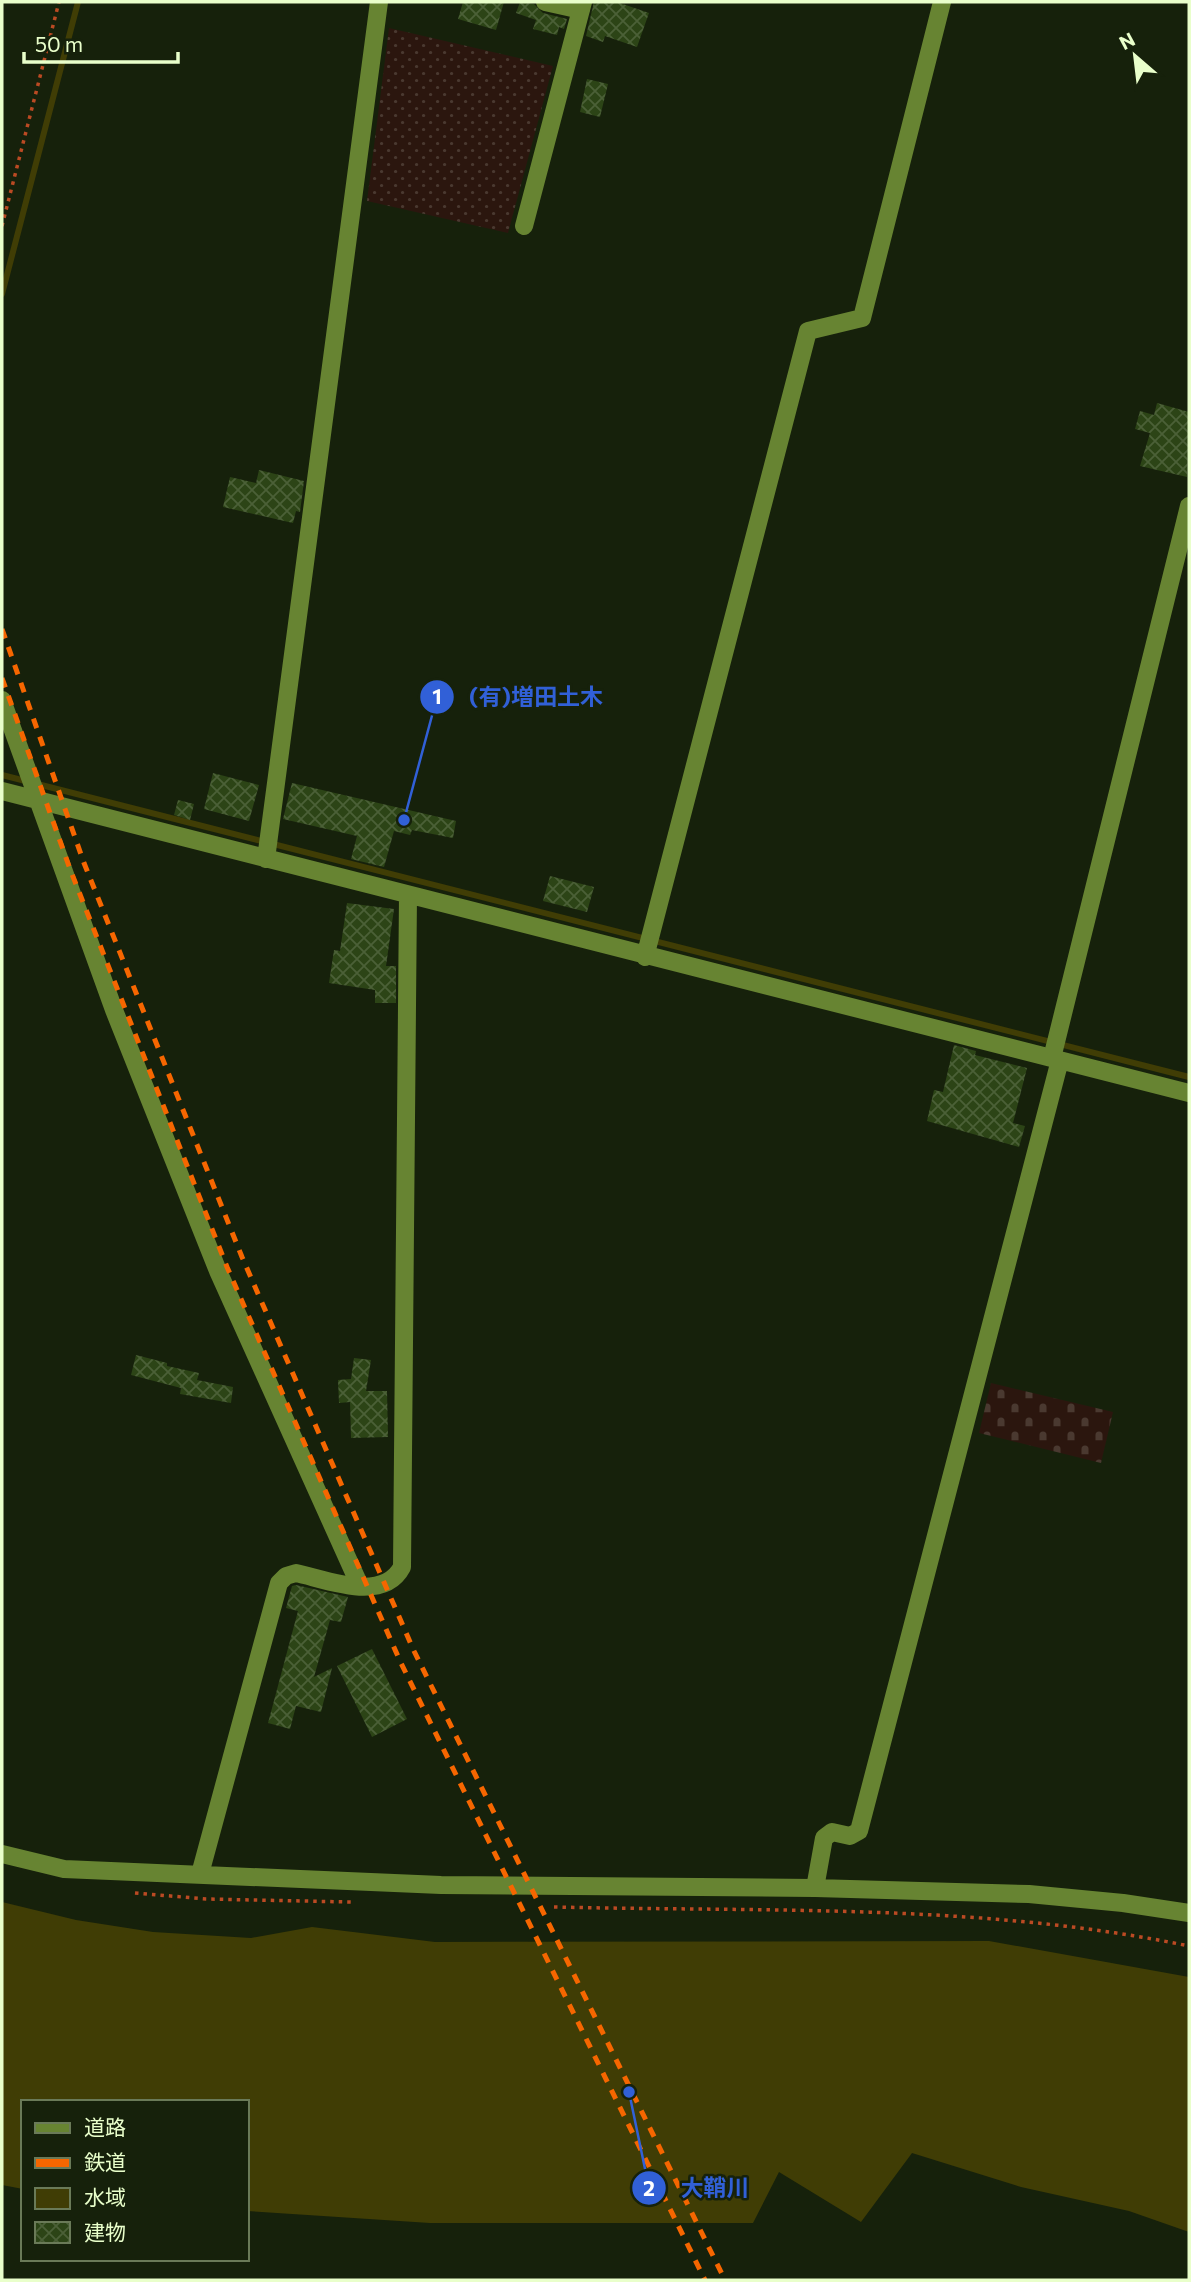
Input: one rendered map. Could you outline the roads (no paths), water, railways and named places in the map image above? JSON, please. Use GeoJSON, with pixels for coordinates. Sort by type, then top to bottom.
{"type":"FeatureCollection","features":[{"type":"Feature","properties":{"kind":"street"},"geometry":{"type":"LineString","coordinates":[[267,849],[379,2]]}},
{"type":"Feature","properties":{"kind":"street"},"geometry":{"type":"LineString","coordinates":[[524,226],[582,6],[545,2]]}},
{"type":"Feature","properties":{"kind":"street"},"geometry":{"type":"LineString","coordinates":[[646,953],[808,331],[862,318],[942,2]]}},
{"type":"Feature","properties":{"kind":"street"},"geometry":{"type":"LineString","coordinates":[[815,1888],[824,1838],[832,1832],[850,1836],[859,1831],[1055,1057],[1189,506]]}},
{"type":"Feature","properties":{"kind":"street"},"geometry":{"type":"LineString","coordinates":[[2,700],[114,1010],[213,1258],[360,1586]]}},
{"type":"Feature","properties":{"kind":"street"},"geometry":{"type":"LineString","coordinates":[[2,791],[267,849],[408,895],[666,958],[1189,1093]]}},
{"type":"Feature","properties":{"kind":"street"},"geometry":{"type":"LineString","coordinates":[[200,1874],[279,1583],[286,1576],[296,1573],[360,1586],[379,1587],[395,1580],[402,1567],[408,895]]}},
{"type":"Feature","properties":{"kind":"street"},"geometry":{"type":"LineString","coordinates":[[2,1854],[64,1869],[441,1885],[815,1888],[1029,1894],[1123,1903],[1189,1913]]}},
{"type":"Feature","properties":{"kind":"water"},"geometry":{"type":"Polygon","coordinates":[[[2,1902],[76,1920],[153,1932],[251,1938],[312,1927],[435,1942],[989,1941],[1189,1977],[1189,2232],[1129,2211],[1021,2187],[912,2153],[861,2222],[779,2172],[753,2223],[430,2223],[248,2211],[248,2100],[21,2100],[21,2189],[2,2185],[2,1902]]]}},
{"type":"Feature","properties":{"kind":"waterway"},"geometry":{"type":"LineString","coordinates":[[2,294],[78,2]]}},
{"type":"Feature","properties":{"kind":"waterway"},"geometry":{"type":"LineString","coordinates":[[2,775],[1189,1077]]}},
{"type":"Feature","properties":{"kind":"railway"},"geometry":{"type":"LineString","coordinates":[[2,629],[84,863],[242,1257],[414,1651],[725,2280]]}},
{"type":"Feature","properties":{"kind":"railway"},"geometry":{"type":"LineString","coordinates":[[2,678],[70,869],[227,1267],[400,1661],[705,2280]]}},
{"type":"Feature","properties":{"kind":"place","name":"(有)増田土木"},"geometry":{"type":"Point","coordinates":[404,820]}},
{"type":"Feature","properties":{"kind":"place","name":"大鞘川"},"geometry":{"type":"Point","coordinates":[629,2092]}}]}
